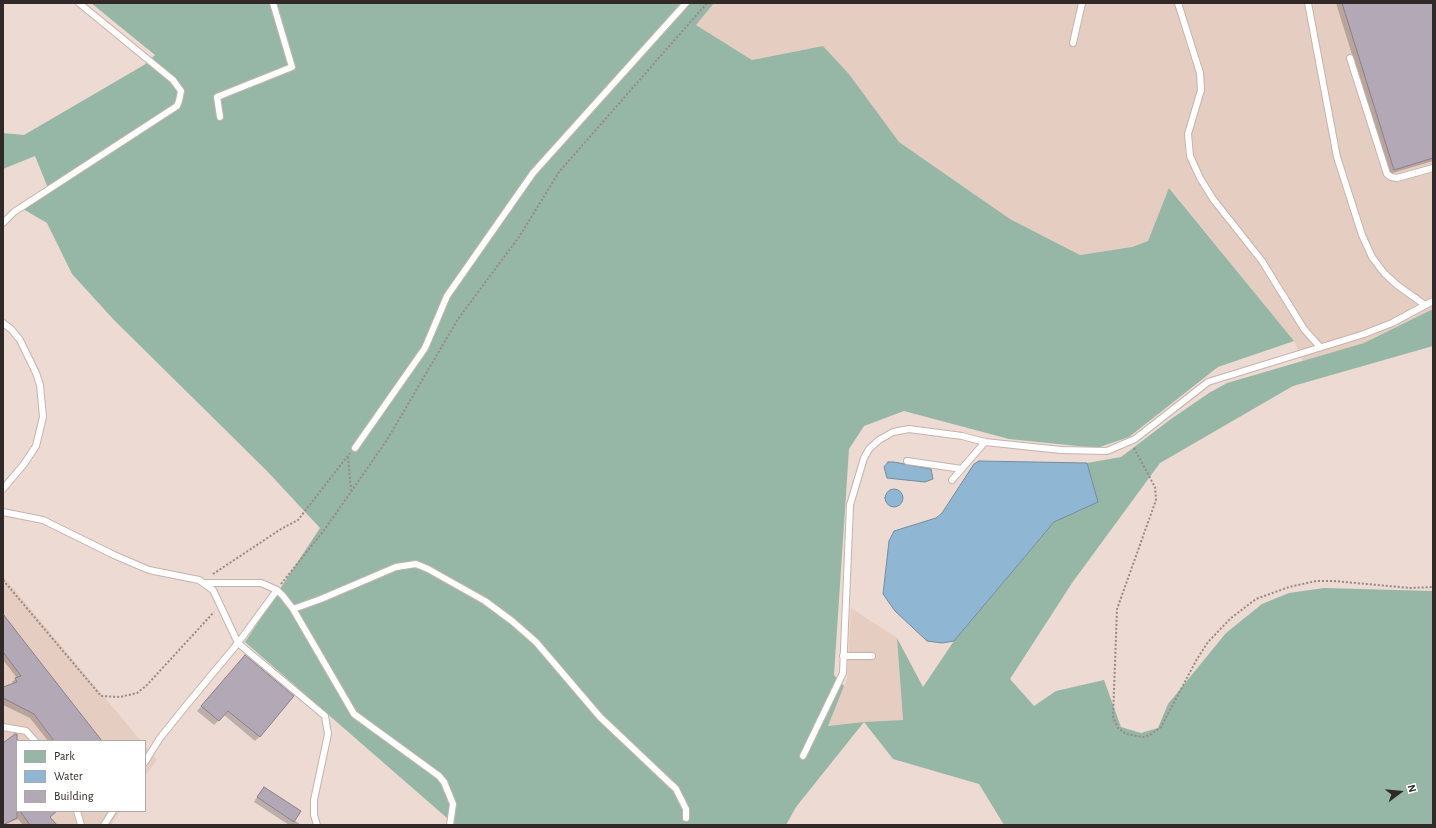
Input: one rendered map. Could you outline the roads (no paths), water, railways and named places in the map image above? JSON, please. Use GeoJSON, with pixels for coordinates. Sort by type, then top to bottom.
{"type":"FeatureCollection","features":[{"type":"Feature","properties":{"kind":"lane"},"geometry":{"type":"LineString","coordinates":[[3,223],[14,212],[177,106],[179,101],[181,92],[173,80],[79,3]]}},
{"type":"Feature","properties":{"kind":"lane"},"geometry":{"type":"LineString","coordinates":[[220,117],[217,97],[292,67],[273,3]]}},
{"type":"Feature","properties":{"kind":"lane"},"geometry":{"type":"LineString","coordinates":[[355,448],[425,348],[447,296],[533,173],[686,3]]}},
{"type":"Feature","properties":{"kind":"lane"},"geometry":{"type":"LineString","coordinates":[[1073,43],[1082,3]]}},
{"type":"Feature","properties":{"kind":"lane"},"geometry":{"type":"LineString","coordinates":[[1178,3],[1200,74],[1201,90],[1188,134],[1190,156],[1200,178],[1213,199],[1262,261],[1304,329],[1320,347]]}},
{"type":"Feature","properties":{"kind":"lane"},"geometry":{"type":"LineString","coordinates":[[1308,3],[1337,157],[1362,235],[1372,257],[1384,273],[1397,285],[1425,305]]}},
{"type":"Feature","properties":{"kind":"lane"},"geometry":{"type":"LineString","coordinates":[[1350,58],[1387,174],[1391,177],[1397,178],[1433,168]]}},
{"type":"Feature","properties":{"kind":"lane"},"geometry":{"type":"LineString","coordinates":[[803,756],[843,673],[850,505],[861,465],[869,448],[879,440],[893,432],[910,429],[962,436],[985,442],[1061,450],[1107,451],[1136,440],[1208,382],[1364,334],[1392,323],[1433,301]]}},
{"type":"Feature","properties":{"kind":"lane"},"geometry":{"type":"LineString","coordinates":[[3,323],[11,329],[20,340],[36,373],[40,385],[43,417],[36,446],[24,464],[3,489]]}},
{"type":"Feature","properties":{"kind":"lane"},"geometry":{"type":"LineString","coordinates":[[952,480],[985,442]]}},
{"type":"Feature","properties":{"kind":"lane"},"geometry":{"type":"LineString","coordinates":[[907,461],[962,469]]}},
{"type":"Feature","properties":{"kind":"lane"},"geometry":{"type":"LineString","coordinates":[[3,512],[43,520],[114,555],[149,570],[199,580],[213,590],[238,643],[325,716],[328,734],[314,800],[314,815],[317,825]]}},
{"type":"Feature","properties":{"kind":"lane"},"geometry":{"type":"LineString","coordinates":[[293,609],[321,599],[396,567],[416,564],[428,569],[485,601],[512,621],[536,642],[600,717],[676,789],[686,809],[686,818]]}},
{"type":"Feature","properties":{"kind":"lane"},"geometry":{"type":"LineString","coordinates":[[204,583],[253,582],[261,583],[277,590],[293,609],[354,714],[439,776],[444,782],[453,804],[450,825]]}},
{"type":"Feature","properties":{"kind":"lane"},"geometry":{"type":"LineString","coordinates":[[146,761],[184,708],[238,643],[277,590]]}},
{"type":"Feature","properties":{"kind":"lane"},"geometry":{"type":"LineString","coordinates":[[843,656],[872,656]]}},
{"type":"Feature","properties":{"kind":"lane"},"geometry":{"type":"LineString","coordinates":[[3,727],[26,731],[34,740]]}},
{"type":"Feature","properties":{"kind":"lane"},"geometry":{"type":"LineString","coordinates":[[77,812],[81,825]]}},
{"type":"Feature","properties":{"kind":"lane"},"geometry":{"type":"LineString","coordinates":[[104,825],[112,812]]}},
{"type":"Feature","properties":{"kind":"water"},"geometry":{"type":"Polygon","coordinates":[[[979,461],[1087,463],[1098,502],[1054,522],[954,641],[942,643],[927,641],[895,611],[883,594],[889,541],[894,531],[936,518],[942,513],[974,464],[979,461]]]}},
{"type":"Feature","properties":{"kind":"water"},"geometry":{"type":"Polygon","coordinates":[[[888,462],[931,469],[933,479],[925,482],[887,478],[884,467],[888,462]]]}},
{"type":"Feature","properties":{"kind":"water"},"geometry":{"type":"Polygon","coordinates":[[[890,489],[898,489],[903,494],[901,505],[898,507],[890,507],[885,502],[885,494],[890,489]]]}}]}
